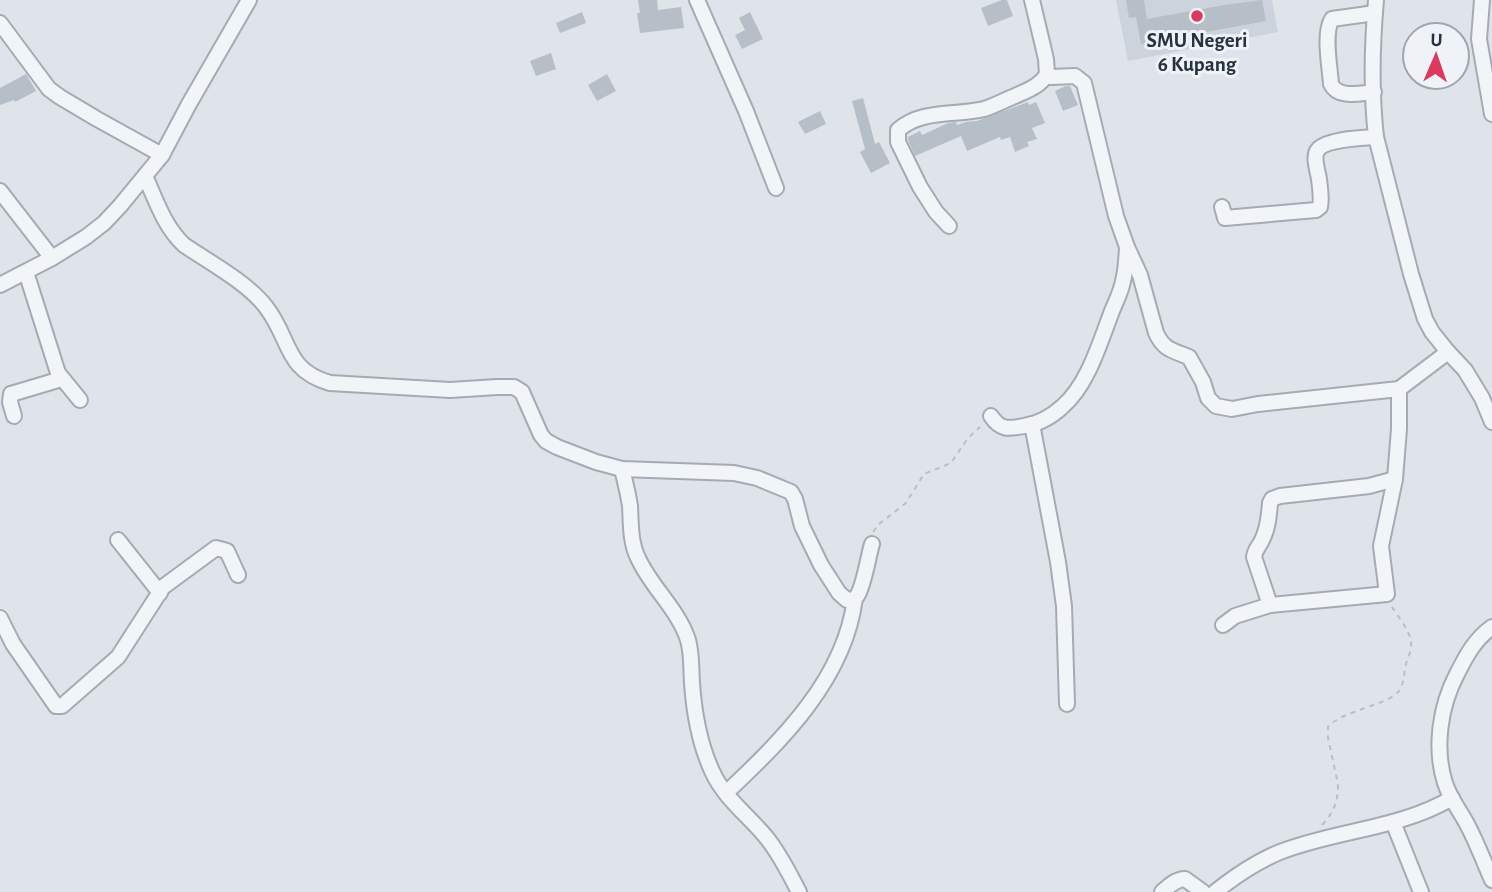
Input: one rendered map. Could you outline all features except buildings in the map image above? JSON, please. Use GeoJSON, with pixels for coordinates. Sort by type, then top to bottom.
{"type":"FeatureCollection","features":[{"type":"Feature","properties":{"kind":"street"},"geometry":{"type":"LineString","coordinates":[[0,285],[86,237],[120,206],[162,155],[188,104],[249,0]]}},
{"type":"Feature","properties":{"kind":"street"},"geometry":{"type":"LineString","coordinates":[[697,0],[746,111],[776,188]]}},
{"type":"Feature","properties":{"kind":"street"},"geometry":{"type":"LineString","coordinates":[[949,226],[920,187],[898,142],[898,130],[929,115],[987,108],[1038,85],[1047,75],[1046,59],[1032,0]]}},
{"type":"Feature","properties":{"kind":"street"},"geometry":{"type":"LineString","coordinates":[[1482,0],[1479,39],[1492,114]]}},
{"type":"Feature","properties":{"kind":"street"},"geometry":{"type":"LineString","coordinates":[[1374,92],[1341,94],[1334,90],[1331,85],[1328,26],[1332,19],[1375,6],[1376,136],[1419,301],[1432,332],[1465,370],[1482,398],[1492,422]]}},
{"type":"Feature","properties":{"kind":"street"},"geometry":{"type":"LineString","coordinates":[[0,23],[49,89],[162,155]]}},
{"type":"Feature","properties":{"kind":"street"},"geometry":{"type":"LineString","coordinates":[[1047,75],[1075,76],[1084,83],[1116,216],[1140,275],[1156,332],[1160,341],[1170,351],[1189,358],[1208,398],[1216,406],[1232,409],[1399,389],[1448,352]]}},
{"type":"Feature","properties":{"kind":"street"},"geometry":{"type":"LineString","coordinates":[[1222,207],[1226,218],[1316,210],[1320,207],[1321,200],[1316,160],[1318,149],[1336,142],[1376,136]]}},
{"type":"Feature","properties":{"kind":"street"},"geometry":{"type":"LineString","coordinates":[[145,176],[175,236],[251,292],[266,307],[289,352],[307,374],[330,383],[450,390],[517,388],[522,392],[541,435],[556,447],[622,469],[734,473],[757,478],[791,492],[802,526],[826,575],[844,598],[855,598]]}},
{"type":"Feature","properties":{"kind":"street"},"geometry":{"type":"LineString","coordinates":[[0,191],[52,258]]}},
{"type":"Feature","properties":{"kind":"street"},"geometry":{"type":"LineString","coordinates":[[991,416],[1003,427],[1032,425],[1063,406],[1098,352],[1122,287],[1127,247]]}},
{"type":"Feature","properties":{"kind":"street"},"geometry":{"type":"LineString","coordinates":[[14,416],[11,394],[58,380],[26,272]]}},
{"type":"Feature","properties":{"kind":"street"},"geometry":{"type":"LineString","coordinates":[[58,373],[80,400]]}},
{"type":"Feature","properties":{"kind":"street"},"geometry":{"type":"LineString","coordinates":[[1223,625],[1235,616],[1270,605],[1387,594],[1381,546],[1395,479],[1399,389]]}},
{"type":"Feature","properties":{"kind":"street"},"geometry":{"type":"LineString","coordinates":[[1032,425],[1064,606],[1067,704]]}},
{"type":"Feature","properties":{"kind":"street"},"geometry":{"type":"LineString","coordinates":[[622,469],[636,554],[669,604],[688,640],[694,704],[711,770],[726,793],[766,837],[784,862],[799,892]]}},
{"type":"Feature","properties":{"kind":"street"},"geometry":{"type":"LineString","coordinates":[[1270,605],[1254,557],[1265,533],[1272,499],[1297,493],[1369,486],[1395,479]]}},
{"type":"Feature","properties":{"kind":"street"},"geometry":{"type":"LineString","coordinates":[[118,540],[160,593]]}},
{"type":"Feature","properties":{"kind":"street"},"geometry":{"type":"LineString","coordinates":[[726,793],[783,737],[824,682],[850,628],[855,598],[862,584],[872,544]]}},
{"type":"Feature","properties":{"kind":"street"},"geometry":{"type":"LineString","coordinates":[[0,618],[13,643],[56,706],[62,706],[118,657],[163,587],[216,548],[227,551],[238,575]]}},
{"type":"Feature","properties":{"kind":"street"},"geometry":{"type":"LineString","coordinates":[[1492,627],[1480,637],[1454,681],[1442,718],[1440,755],[1445,783],[1492,880]]}},
{"type":"Feature","properties":{"kind":"street"},"geometry":{"type":"LineString","coordinates":[[1215,892],[1278,853],[1393,822],[1452,798]]}},
{"type":"Feature","properties":{"kind":"street"},"geometry":{"type":"LineString","coordinates":[[1393,822],[1421,892]]}},
{"type":"Feature","properties":{"kind":"street"},"geometry":{"type":"LineString","coordinates":[[1162,892],[1175,881],[1185,879],[1203,892]]}},
{"type":"Feature","properties":{"kind":"path"},"geometry":{"type":"LineString","coordinates":[[872,544],[871,537],[875,529],[906,503],[925,474],[951,463],[968,438],[991,416]]}},
{"type":"Feature","properties":{"kind":"path"},"geometry":{"type":"LineString","coordinates":[[1318,828],[1334,810],[1338,792],[1328,727],[1335,720],[1387,698],[1401,687],[1411,638],[1397,617],[1387,594]]}},
{"type":"Feature","properties":{"kind":"shaded area","name":"SMU Negeri 6 Kupang"},"geometry":{"type":"Polygon","coordinates":[[[1116,0],[1272,0],[1278,32],[1128,61],[1116,0]]]}},
{"type":"Feature","properties":{"kind":"place","name":"SMU Negeri 6 Kupang"},"geometry":{"type":"Point","coordinates":[1197,16]}}]}
